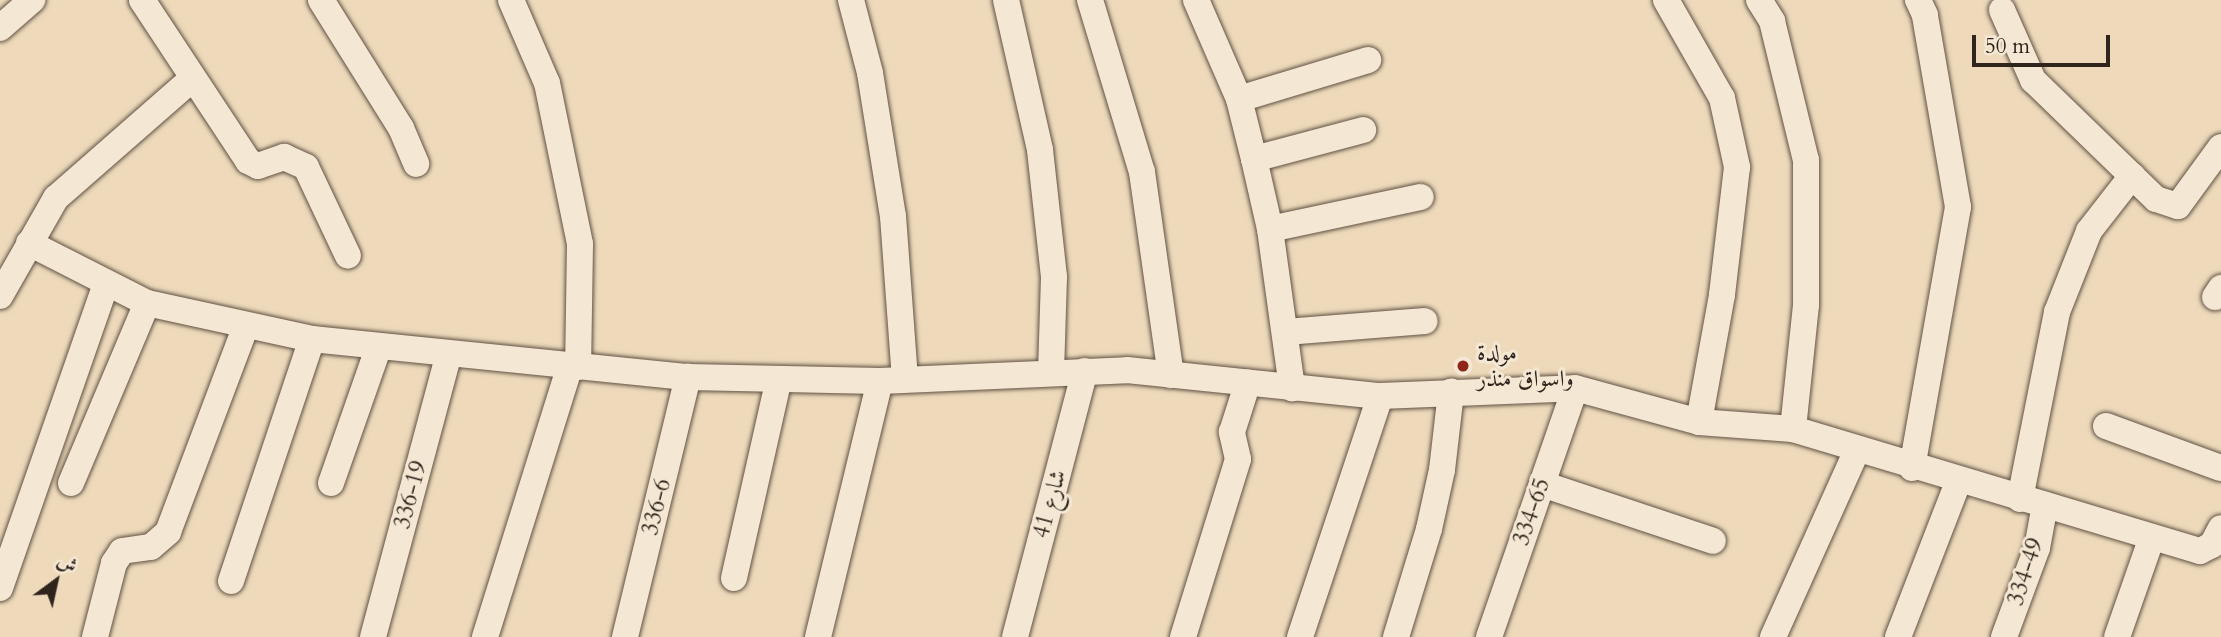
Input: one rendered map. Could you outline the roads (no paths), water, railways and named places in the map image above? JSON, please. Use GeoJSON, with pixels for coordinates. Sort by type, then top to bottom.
{"type":"FeatureCollection","features":[{"type":"Feature","properties":{"kind":"street"},"geometry":{"type":"LineString","coordinates":[[0,28],[32,0]]}},
{"type":"Feature","properties":{"kind":"street"},"geometry":{"type":"LineString","coordinates":[[142,0],[248,161],[258,166],[284,157],[306,167],[348,256]]}},
{"type":"Feature","properties":{"kind":"street"},"geometry":{"type":"LineString","coordinates":[[321,0],[401,128],[416,164]]}},
{"type":"Feature","properties":{"kind":"street"},"geometry":{"type":"LineString","coordinates":[[485,637],[574,366],[580,244],[547,83],[511,0]]}},
{"type":"Feature","properties":{"kind":"street"},"geometry":{"type":"LineString","coordinates":[[818,637],[892,380],[893,216],[870,73],[851,0]]}},
{"type":"Feature","properties":{"kind":"street"},"geometry":{"type":"LineString","coordinates":[[1006,0],[1040,150],[1054,276],[1051,372]]}},
{"type":"Feature","properties":{"kind":"street"},"geometry":{"type":"LineString","coordinates":[[1090,0],[1142,172],[1171,375]]}},
{"type":"Feature","properties":{"kind":"street"},"geometry":{"type":"LineString","coordinates":[[1196,0],[1238,99],[1254,159],[1270,229],[1292,388]]}},
{"type":"Feature","properties":{"kind":"street"},"geometry":{"type":"LineString","coordinates":[[1666,0],[1722,98],[1737,167],[1722,295],[1699,422]]}},
{"type":"Feature","properties":{"kind":"street"},"geometry":{"type":"LineString","coordinates":[[1759,0],[1772,21],[1806,160],[1806,305],[1793,429]]}},
{"type":"Feature","properties":{"kind":"street"},"geometry":{"type":"LineString","coordinates":[[1912,468],[1958,207],[1925,15],[1918,0]]}},
{"type":"Feature","properties":{"kind":"street"},"geometry":{"type":"LineString","coordinates":[[2002,10],[2033,80],[2156,199],[2178,206],[2221,147]]}},
{"type":"Feature","properties":{"kind":"street"},"geometry":{"type":"LineString","coordinates":[[1238,99],[1368,60]]}},
{"type":"Feature","properties":{"kind":"street"},"geometry":{"type":"LineString","coordinates":[[0,296],[56,198],[193,78]]}},
{"type":"Feature","properties":{"kind":"street"},"geometry":{"type":"LineString","coordinates":[[1254,159],[1363,130]]}},
{"type":"Feature","properties":{"kind":"street","name":"334-49"},"geometry":{"type":"LineString","coordinates":[[2004,637],[2036,548],[2032,502],[2057,312],[2088,231],[2132,176]]}},
{"type":"Feature","properties":{"kind":"street"},"geometry":{"type":"LineString","coordinates":[[1270,229],[1421,197]]}},
{"type":"Feature","properties":{"kind":"street"},"geometry":{"type":"LineString","coordinates":[[29,243],[147,303],[312,339],[688,377],[892,380],[1086,371],[1171,375],[1380,396],[1575,388],[1699,422],[1793,429],[2151,540],[2200,551],[2211,545],[2221,528]]}},
{"type":"Feature","properties":{"kind":"street"},"geometry":{"type":"LineString","coordinates":[[0,589],[106,284]]}},
{"type":"Feature","properties":{"kind":"street"},"geometry":{"type":"LineString","coordinates":[[71,483],[147,303]]}},
{"type":"Feature","properties":{"kind":"street"},"geometry":{"type":"LineString","coordinates":[[1286,332],[1425,321]]}},
{"type":"Feature","properties":{"kind":"street"},"geometry":{"type":"LineString","coordinates":[[95,637],[118,557],[137,546],[161,543],[168,532],[246,326]]}},
{"type":"Feature","properties":{"kind":"street"},"geometry":{"type":"LineString","coordinates":[[231,581],[312,339]]}},
{"type":"Feature","properties":{"kind":"street"},"geometry":{"type":"LineString","coordinates":[[331,483],[379,346]]}},
{"type":"Feature","properties":{"kind":"street","name":"336-19"},"geometry":{"type":"LineString","coordinates":[[373,637],[449,354]]}},
{"type":"Feature","properties":{"kind":"street","name":"شارع 41"},"geometry":{"type":"LineString","coordinates":[[1015,637],[1086,371]]}},
{"type":"Feature","properties":{"kind":"street","name":"336-6"},"geometry":{"type":"LineString","coordinates":[[625,637],[688,377]]}},
{"type":"Feature","properties":{"kind":"street"},"geometry":{"type":"LineString","coordinates":[[734,578],[779,379]]}},
{"type":"Feature","properties":{"kind":"street"},"geometry":{"type":"LineString","coordinates":[[1182,637],[1238,459],[1232,432],[1248,382]]}},
{"type":"Feature","properties":{"kind":"street","name":"334-65"},"geometry":{"type":"LineString","coordinates":[[1489,637],[1575,388]]}},
{"type":"Feature","properties":{"kind":"street"},"geometry":{"type":"LineString","coordinates":[[1396,637],[1429,529],[1443,470],[1451,392]]}},
{"type":"Feature","properties":{"kind":"street"},"geometry":{"type":"LineString","coordinates":[[1300,637],[1380,396]]}},
{"type":"Feature","properties":{"kind":"street"},"geometry":{"type":"LineString","coordinates":[[2106,426],[2221,468]]}},
{"type":"Feature","properties":{"kind":"street"},"geometry":{"type":"LineString","coordinates":[[1773,637],[1857,450]]}},
{"type":"Feature","properties":{"kind":"street"},"geometry":{"type":"LineString","coordinates":[[1898,637],[1958,482]]}},
{"type":"Feature","properties":{"kind":"street"},"geometry":{"type":"LineString","coordinates":[[1542,484],[1713,541]]}},
{"type":"Feature","properties":{"kind":"street"},"geometry":{"type":"LineString","coordinates":[[2117,637],[2151,540]]}},
{"type":"Feature","properties":{"kind":"place","name":"مولدة واسواق منذر"},"geometry":{"type":"Point","coordinates":[1463,366]}}]}
